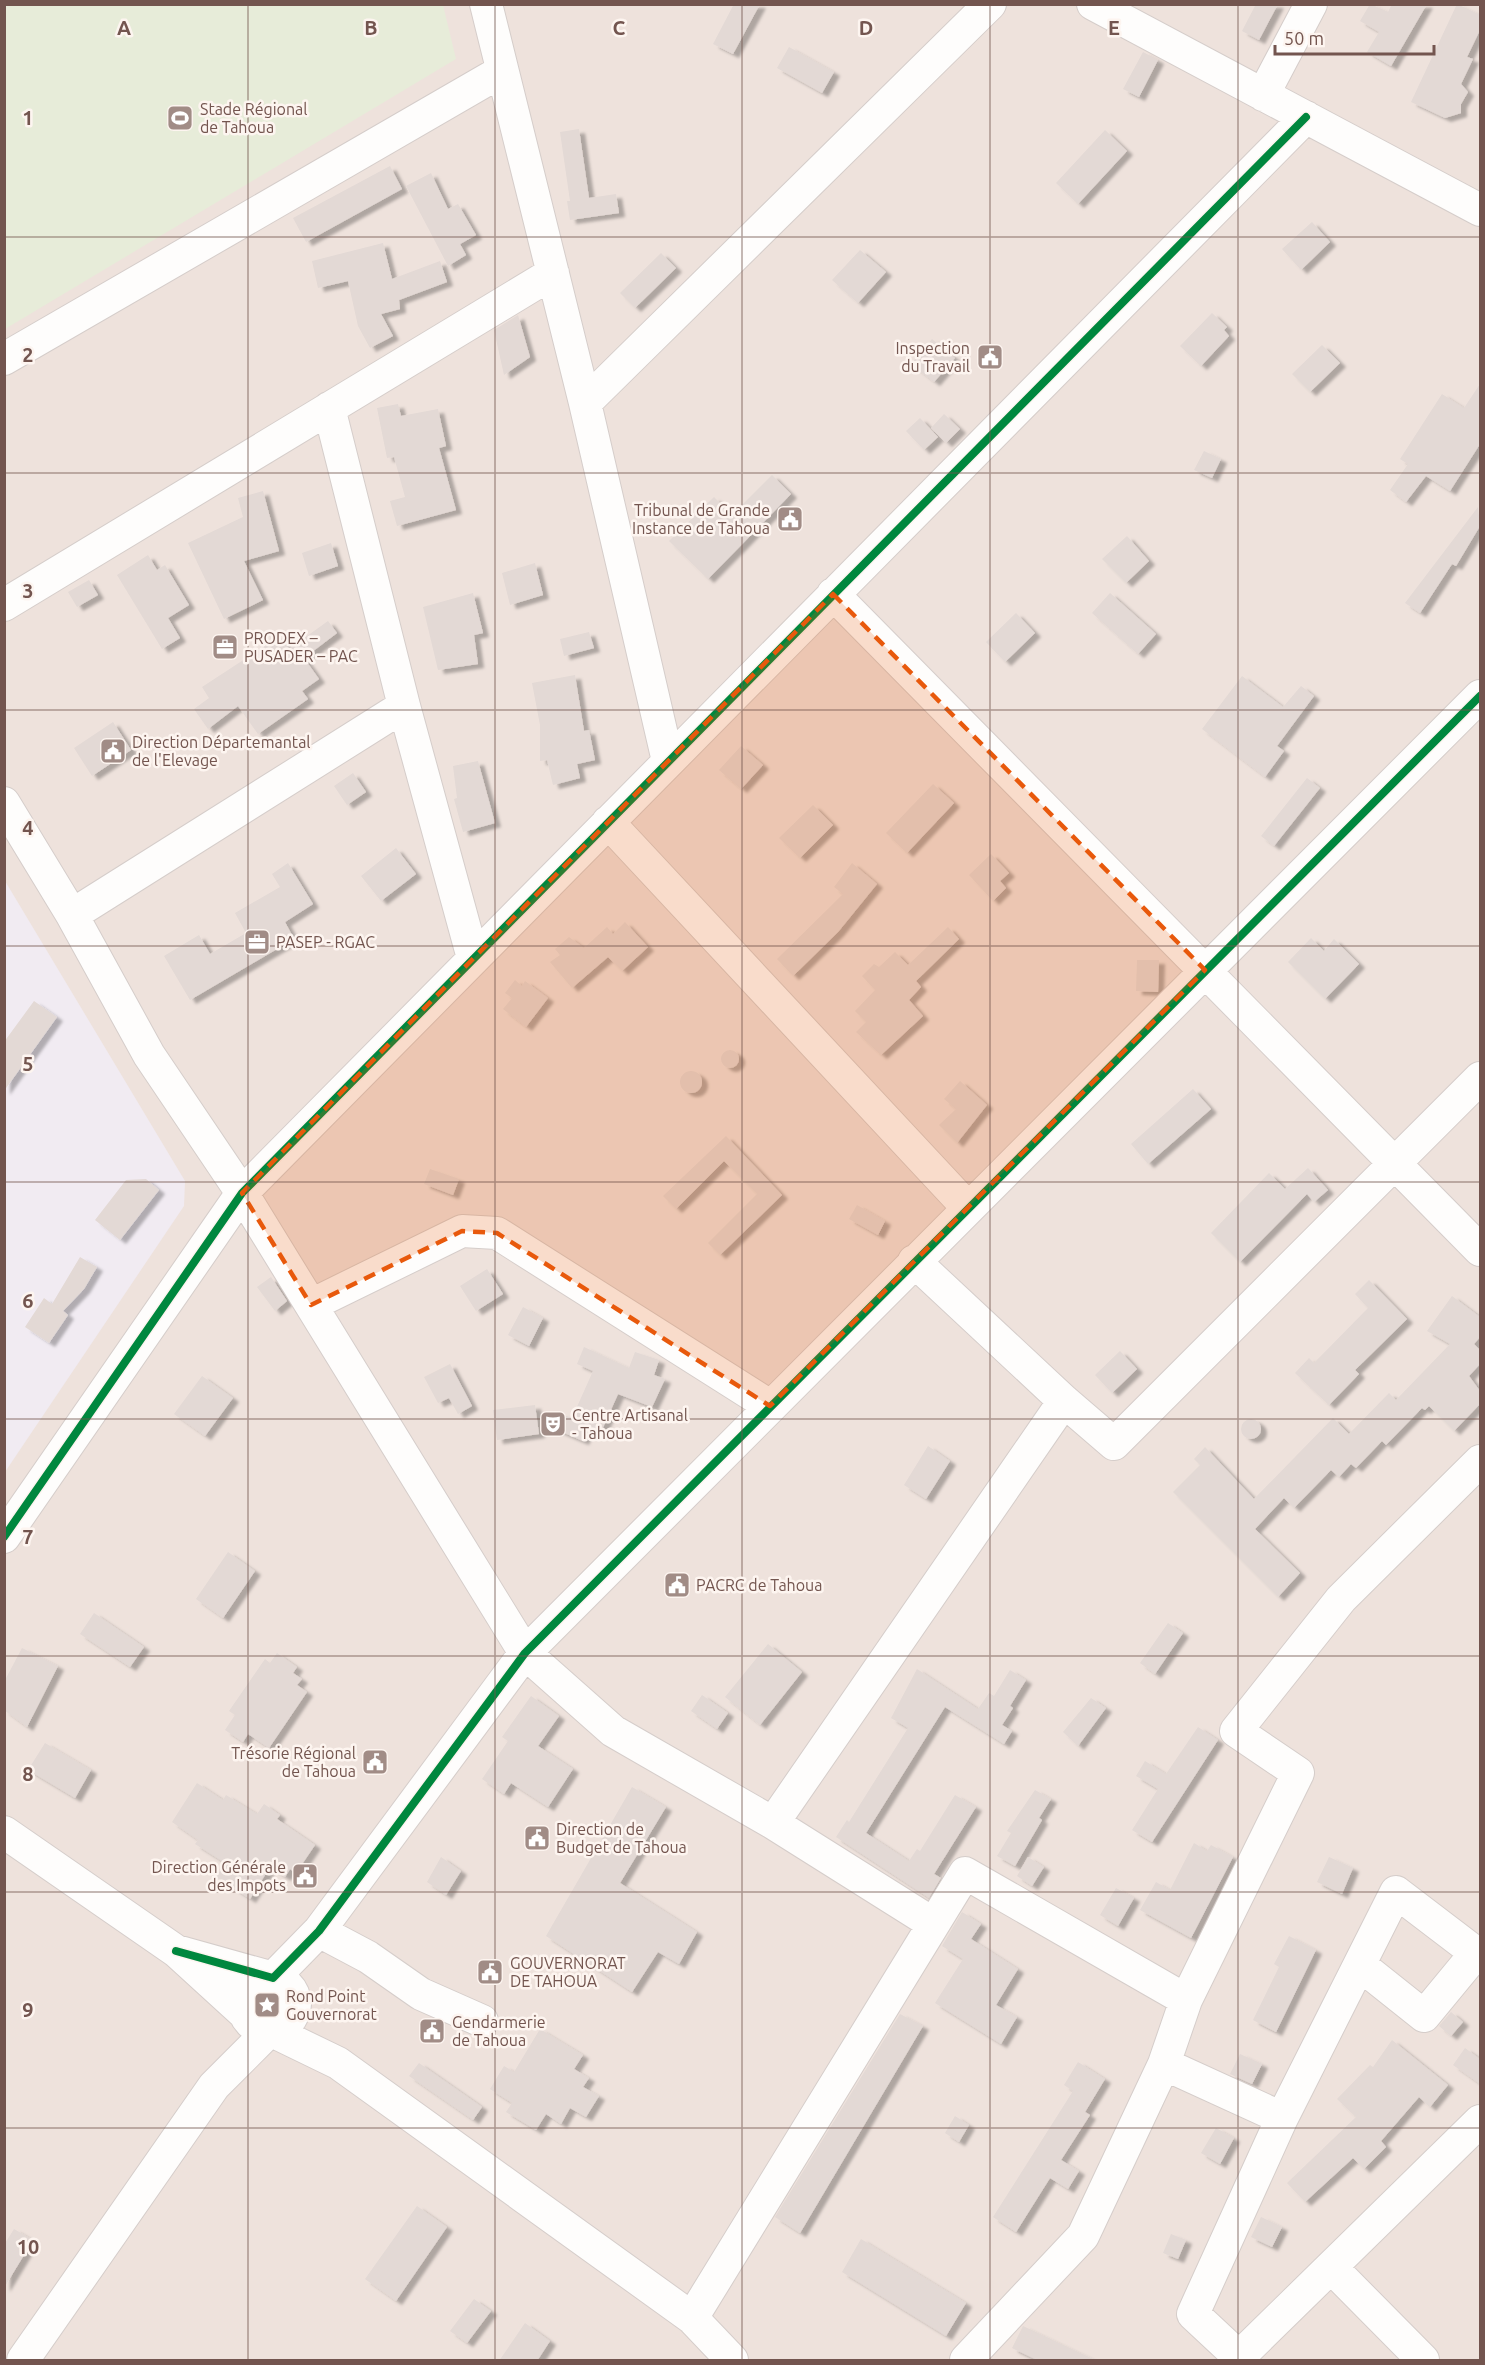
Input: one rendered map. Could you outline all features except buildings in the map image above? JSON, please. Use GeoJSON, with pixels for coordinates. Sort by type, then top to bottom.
{"type":"FeatureCollection","features":[{"type":"Feature","properties":{"kind":"street"},"geometry":{"type":"LineString","coordinates":[[486,4],[585,402],[668,761]]}},
{"type":"Feature","properties":{"kind":"street"},"geometry":{"type":"LineString","coordinates":[[585,402],[990,4]]}},
{"type":"Feature","properties":{"kind":"street"},"geometry":{"type":"LineString","coordinates":[[1093,4],[1263,95],[1479,205]]}},
{"type":"Feature","properties":{"kind":"street"},"geometry":{"type":"LineString","coordinates":[[1263,95],[1311,4]]}},
{"type":"Feature","properties":{"kind":"street"},"geometry":{"type":"LineString","coordinates":[[4,359],[502,71]]}},
{"type":"Feature","properties":{"kind":"street"},"geometry":{"type":"LineString","coordinates":[[4,1537],[242,1193],[1306,117]]}},
{"type":"Feature","properties":{"kind":"street"},"geometry":{"type":"LineString","coordinates":[[4,605],[553,273]]}},
{"type":"Feature","properties":{"kind":"street"},"geometry":{"type":"LineString","coordinates":[[329,408],[404,706],[473,958]]}},
{"type":"Feature","properties":{"kind":"street"},"geometry":{"type":"LineString","coordinates":[[833,594],[1480,1250]]}},
{"type":"Feature","properties":{"kind":"street"},"geometry":{"type":"LineString","coordinates":[[284,1989],[257,1980],[246,1991],[243,2007],[257,2022],[279,2028],[292,2017],[284,1989],[320,1931],[525,1653],[1480,696]]}},
{"type":"Feature","properties":{"kind":"street"},"geometry":{"type":"LineString","coordinates":[[72,915],[404,706]]}},
{"type":"Feature","properties":{"kind":"street"},"geometry":{"type":"LineString","coordinates":[[4,803],[72,915],[149,1055],[242,1193],[525,1653],[613,1731],[773,1823],[932,1923]]}},
{"type":"Feature","properties":{"kind":"street"},"geometry":{"type":"LineString","coordinates":[[608,822],[968,1208]]}},
{"type":"Feature","properties":{"kind":"street"},"geometry":{"type":"LineString","coordinates":[[914,1261],[1064,1401],[1114,1444],[1480,1078]]}},
{"type":"Feature","properties":{"kind":"street"},"geometry":{"type":"LineString","coordinates":[[312,1305],[462,1231],[497,1233],[770,1406]]}},
{"type":"Feature","properties":{"kind":"street"},"geometry":{"type":"LineString","coordinates":[[773,1823],[1064,1401]]}},
{"type":"Feature","properties":{"kind":"street"},"geometry":{"type":"LineString","coordinates":[[966,2360],[1083,2236],[1164,2064],[1186,2000],[1298,1773],[1236,1731],[1341,1599],[1477,1471]]}},
{"type":"Feature","properties":{"kind":"street"},"geometry":{"type":"LineString","coordinates":[[4,1832],[176,1951],[257,2022],[338,2063],[692,2318],[732,2361]]}},
{"type":"Feature","properties":{"kind":"street"},"geometry":{"type":"LineString","coordinates":[[692,2318],[932,1923],[965,1873],[1186,2000]]}},
{"type":"Feature","properties":{"kind":"street"},"geometry":{"type":"LineString","coordinates":[[320,1931],[368,1957],[421,1994],[482,2021]]}},
{"type":"Feature","properties":{"kind":"street"},"geometry":{"type":"LineString","coordinates":[[176,1951],[284,1989],[338,2063]]}},
{"type":"Feature","properties":{"kind":"street"},"geometry":{"type":"LineString","coordinates":[[1360,1965],[1282,2118],[1193,2314],[1238,2359],[1480,2121]]}},
{"type":"Feature","properties":{"kind":"street"},"geometry":{"type":"LineString","coordinates":[[23,2361],[257,2022]]}},
{"type":"Feature","properties":{"kind":"street"},"geometry":{"type":"LineString","coordinates":[[1164,2064],[1282,2118]]}},
{"type":"Feature","properties":{"kind":"street"},"geometry":{"type":"LineString","coordinates":[[1330,2267],[1423,2361]]}},
{"type":"Feature","properties":{"kind":"highlighted area"},"geometry":{"type":"Polygon","coordinates":[[[833,594],[1205,970],[770,1406],[497,1233],[462,1231],[311,1305],[242,1193],[833,594]]]}},
{"type":"Feature","properties":{"kind":"shaded area"},"geometry":{"type":"Polygon","coordinates":[[[5,5],[1480,5],[1480,2360],[5,2360],[5,5]]]}},
{"type":"Feature","properties":{"kind":"shaded area"},"geometry":{"type":"Polygon","coordinates":[[[5,881],[185,1181],[184,1206],[5,1472],[5,881]]]}},
{"type":"Feature","properties":{"kind":"green space","name":"Stade Régional de Tahoua"},"geometry":{"type":"Polygon","coordinates":[[[5,4],[443,5],[456,59],[5,329],[5,4]]]}},
{"type":"Feature","properties":{"kind":"cycle path"},"geometry":{"type":"LineString","coordinates":[[4,1537],[242,1193],[1306,117]]}},
{"type":"Feature","properties":{"kind":"cycle path"},"geometry":{"type":"LineString","coordinates":[[176,1951],[273,1978],[319,1931],[525,1653],[1480,696]]}},
{"type":"Feature","properties":{"kind":"place","name":"Stade Régional de Tahoua"},"geometry":{"type":"Point","coordinates":[180,118]}},
{"type":"Feature","properties":{"kind":"place","name":"Inspection du Travail"},"geometry":{"type":"Point","coordinates":[990,357]}},
{"type":"Feature","properties":{"kind":"place","name":"Tribunal de Grande Instance de Tahoua"},"geometry":{"type":"Point","coordinates":[790,519]}},
{"type":"Feature","properties":{"kind":"place","name":"PRODEX – PUSADER – PAC"},"geometry":{"type":"Point","coordinates":[225,647]}},
{"type":"Feature","properties":{"kind":"place","name":"Direction Départemantal de l'Elevage"},"geometry":{"type":"Point","coordinates":[113,751]}},
{"type":"Feature","properties":{"kind":"place","name":"PASEP - RGAC"},"geometry":{"type":"Point","coordinates":[257,942]}},
{"type":"Feature","properties":{"kind":"place","name":"Centre Artisanal - Tahoua"},"geometry":{"type":"Point","coordinates":[553,1424]}},
{"type":"Feature","properties":{"kind":"place","name":"PACRC de Tahoua"},"geometry":{"type":"Point","coordinates":[677,1585]}},
{"type":"Feature","properties":{"kind":"place","name":"Trésorie Régional de Tahoua"},"geometry":{"type":"Point","coordinates":[375,1762]}},
{"type":"Feature","properties":{"kind":"place","name":"Direction de Budget de Tahoua"},"geometry":{"type":"Point","coordinates":[537,1838]}},
{"type":"Feature","properties":{"kind":"place","name":"Direction Générale des Impots"},"geometry":{"type":"Point","coordinates":[305,1876]}},
{"type":"Feature","properties":{"kind":"place","name":"GOUVERNORAT DE TAHOUA"},"geometry":{"type":"Point","coordinates":[490,1972]}},
{"type":"Feature","properties":{"kind":"place","name":"Rond Point Gouvernorat"},"geometry":{"type":"Point","coordinates":[267,2005]}},
{"type":"Feature","properties":{"kind":"place","name":"Gendarmerie de Tahoua"},"geometry":{"type":"Point","coordinates":[432,2031]}}]}
